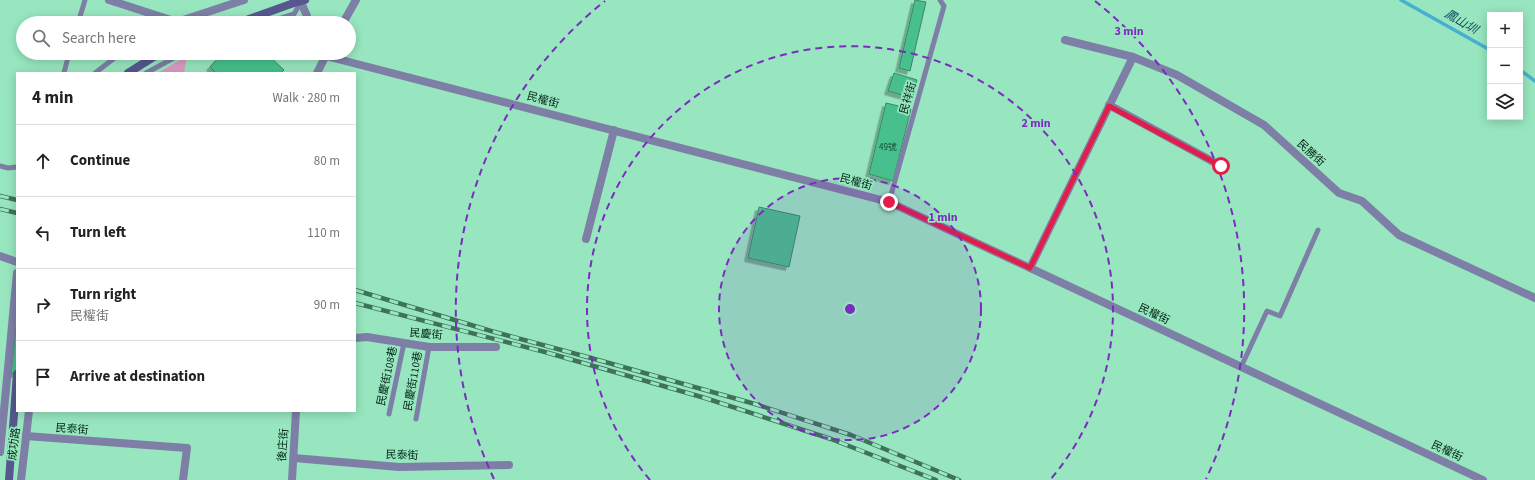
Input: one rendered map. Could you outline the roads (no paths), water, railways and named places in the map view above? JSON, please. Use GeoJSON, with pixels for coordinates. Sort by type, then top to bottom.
{"type":"FeatureCollection","features":[{"type":"Feature","properties":{"kind":"street"},"geometry":{"type":"LineString","coordinates":[[109,0],[157,16]]}},
{"type":"Feature","properties":{"kind":"street"},"geometry":{"type":"LineString","coordinates":[[194,16],[244,0]]}},
{"type":"Feature","properties":{"kind":"street"},"geometry":{"type":"LineString","coordinates":[[258,16],[302,0],[308,16]]}},
{"type":"Feature","properties":{"kind":"street"},"geometry":{"type":"LineString","coordinates":[[347,16],[356,0]]}},
{"type":"Feature","properties":{"kind":"street","name":"民勝街"},"geometry":{"type":"LineString","coordinates":[[1065,40],[1133,57],[1177,75],[1264,125],[1339,193],[1362,201],[1399,235],[1535,298]]}},
{"type":"Feature","properties":{"kind":"street"},"geometry":{"type":"LineString","coordinates":[[1030,268],[1133,57]]}},
{"type":"Feature","properties":{"kind":"street"},"geometry":{"type":"LineString","coordinates":[[129,72],[148,60]]}},
{"type":"Feature","properties":{"kind":"street"},"geometry":{"type":"LineString","coordinates":[[317,72],[323,60]]}},
{"type":"Feature","properties":{"kind":"street","name":"民權街"},"geometry":{"type":"LineString","coordinates":[[349,60],[889,202],[1483,480]]}},
{"type":"Feature","properties":{"kind":"street"},"geometry":{"type":"LineString","coordinates":[[1109,106],[1221,166]]}},
{"type":"Feature","properties":{"kind":"street"},"geometry":{"type":"LineString","coordinates":[[586,239],[614,130]]}},
{"type":"Feature","properties":{"kind":"street"},"geometry":{"type":"LineString","coordinates":[[0,256],[16,262]]}},
{"type":"Feature","properties":{"kind":"street","name":"成功路"},"geometry":{"type":"LineString","coordinates":[[0,452],[16,284]]}},
{"type":"Feature","properties":{"kind":"street","name":"民慶街"},"geometry":{"type":"LineString","coordinates":[[356,338],[367,337],[429,347],[496,347]]}},
{"type":"Feature","properties":{"kind":"street"},"geometry":{"type":"LineString","coordinates":[[9,480],[16,387]]}},
{"type":"Feature","properties":{"kind":"street","name":"成功路"},"geometry":{"type":"LineString","coordinates":[[21,480],[29,412]]}},
{"type":"Feature","properties":{"kind":"street","name":"後庄街"},"geometry":{"type":"LineString","coordinates":[[292,480],[296,412]]}},
{"type":"Feature","properties":{"kind":"street","name":"民泰街"},"geometry":{"type":"LineString","coordinates":[[26,436],[187,448],[183,480]]}},
{"type":"Feature","properties":{"kind":"street","name":"民泰街"},"geometry":{"type":"LineString","coordinates":[[294,458],[399,467],[509,465]]}},
{"type":"Feature","properties":{"kind":"lane"},"geometry":{"type":"LineString","coordinates":[[80,16],[85,0]]}},
{"type":"Feature","properties":{"kind":"lane"},"geometry":{"type":"LineString","coordinates":[[288,16],[294,14],[302,0]]}},
{"type":"Feature","properties":{"kind":"lane","name":"民祥街"},"geometry":{"type":"LineString","coordinates":[[889,202],[944,6],[940,0]]}},
{"type":"Feature","properties":{"kind":"lane"},"geometry":{"type":"LineString","coordinates":[[64,72],[68,60]]}},
{"type":"Feature","properties":{"kind":"lane"},"geometry":{"type":"LineString","coordinates":[[96,72],[111,60]]}},
{"type":"Feature","properties":{"kind":"lane"},"geometry":{"type":"LineString","coordinates":[[148,72],[170,60]]}},
{"type":"Feature","properties":{"kind":"lane"},"geometry":{"type":"LineString","coordinates":[[0,166],[8,168],[16,167]]}},
{"type":"Feature","properties":{"kind":"lane"},"geometry":{"type":"LineString","coordinates":[[1241,367],[1267,311],[1280,316],[1318,230]]}},
{"type":"Feature","properties":{"kind":"lane","name":"民慶街108巷"},"geometry":{"type":"LineString","coordinates":[[389,414],[404,343]]}},
{"type":"Feature","properties":{"kind":"lane","name":"民慶街110巷"},"geometry":{"type":"LineString","coordinates":[[416,418],[429,347]]}},
{"type":"Feature","properties":{"kind":"waterway","name":"鳳山圳"},"geometry":{"type":"LineString","coordinates":[[1401,0],[1487,48]]}},
{"type":"Feature","properties":{"kind":"waterway","name":"鳳山圳"},"geometry":{"type":"LineString","coordinates":[[1523,72],[1535,81]]}},
{"type":"Feature","properties":{"kind":"railway"},"geometry":{"type":"LineString","coordinates":[[0,196],[16,200]]}},
{"type":"Feature","properties":{"kind":"railway"},"geometry":{"type":"LineString","coordinates":[[0,209],[16,213]]}},
{"type":"Feature","properties":{"kind":"railway"},"geometry":{"type":"LineString","coordinates":[[356,290],[491,331],[755,404],[851,435],[959,480]]}},
{"type":"Feature","properties":{"kind":"railway"},"geometry":{"type":"LineString","coordinates":[[356,303],[545,352],[705,398],[831,439],[936,480]]}}]}
